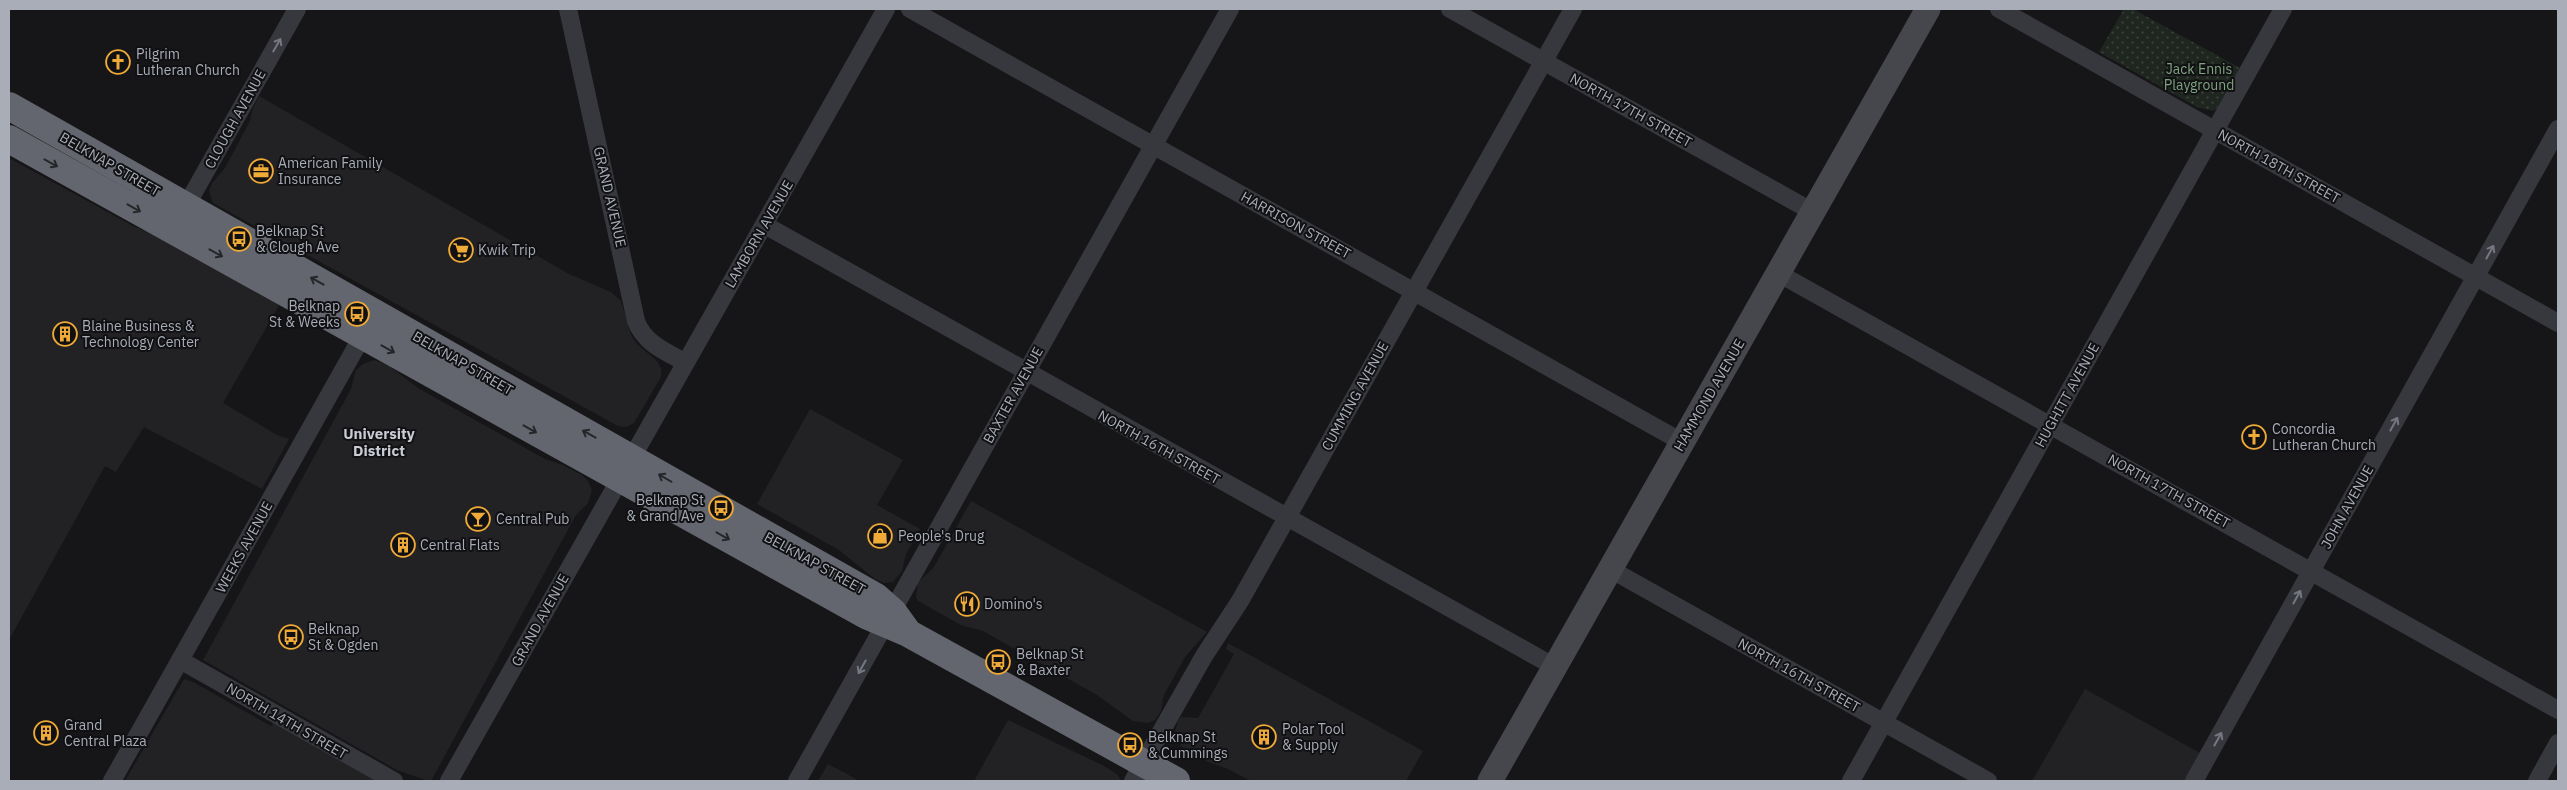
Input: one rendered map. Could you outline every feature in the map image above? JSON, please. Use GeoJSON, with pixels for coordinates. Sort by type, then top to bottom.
{"type":"FeatureCollection","features":[{"type":"Feature","properties":{"kind":"highway","name":"BELKNAP STREET"},"geometry":{"type":"LineString","coordinates":[[9,106],[179,218],[625,468],[876,597],[895,622],[1138,772],[1176,781]]}},
{"type":"Feature","properties":{"kind":"highway","name":"BELKNAP STREET"},"geometry":{"type":"LineString","coordinates":[[9,139],[179,218]]}},
{"type":"Feature","properties":{"kind":"street","name":"CLOUGH AVENUE"},"geometry":{"type":"LineString","coordinates":[[179,218],[297,9]]}},
{"type":"Feature","properties":{"kind":"street","name":"GRAND AVENUE"},"geometry":{"type":"LineString","coordinates":[[568,9],[636,321],[642,332],[651,342],[685,362]]}},
{"type":"Feature","properties":{"kind":"street","name":"LAMBORN AVENUE"},"geometry":{"type":"LineString","coordinates":[[625,468],[765,225],[886,9]]}},
{"type":"Feature","properties":{"kind":"street","name":"HARRISON STREET"},"geometry":{"type":"LineString","coordinates":[[910,9],[1682,442]]}},
{"type":"Feature","properties":{"kind":"street","name":"BAXTER AVENUE"},"geometry":{"type":"LineString","coordinates":[[797,781],[895,622],[1026,372],[1155,146],[1230,9]]}},
{"type":"Feature","properties":{"kind":"street","name":"NORTH 17TH STREET"},"geometry":{"type":"LineString","coordinates":[[1450,9],[1812,212]]}},
{"type":"Feature","properties":{"kind":"street","name":"CUMMING AVENUE"},"geometry":{"type":"LineString","coordinates":[[1138,772],[1204,656],[1233,612],[1573,9]]}},
{"type":"Feature","properties":{"kind":"street","name":"HAMMOND AVENUE"},"geometry":{"type":"LineString","coordinates":[[1490,781],[1928,9]]}},
{"type":"Feature","properties":{"kind":"street","name":"NORTH 18TH STREET"},"geometry":{"type":"LineString","coordinates":[[1999,9],[2558,323]]}},
{"type":"Feature","properties":{"kind":"street","name":"HUGHITT AVENUE"},"geometry":{"type":"LineString","coordinates":[[1851,781],[2283,9]]}},
{"type":"Feature","properties":{"kind":"street","name":"JOHN AVENUE"},"geometry":{"type":"LineString","coordinates":[[2194,781],[2558,129]]}},
{"type":"Feature","properties":{"kind":"street","name":"NORTH 16TH STREET"},"geometry":{"type":"LineString","coordinates":[[765,225],[1555,667]]}},
{"type":"Feature","properties":{"kind":"street","name":"NORTH 17TH STREET"},"geometry":{"type":"LineString","coordinates":[[1778,273],[2312,570],[2558,710]]}},
{"type":"Feature","properties":{"kind":"street","name":"WEEKS AVENUE"},"geometry":{"type":"LineString","coordinates":[[112,781],[369,324]]}},
{"type":"Feature","properties":{"kind":"street","name":"GRAND AVENUE"},"geometry":{"type":"LineString","coordinates":[[449,781],[625,468]]}},
{"type":"Feature","properties":{"kind":"street","name":"NORTH 16TH STREET"},"geometry":{"type":"LineString","coordinates":[[1610,569],[1988,781]]}},
{"type":"Feature","properties":{"kind":"street","name":"NORTH 14TH STREET"},"geometry":{"type":"LineString","coordinates":[[180,660],[394,781]]}},
{"type":"Feature","properties":{"kind":"street"},"geometry":{"type":"LineString","coordinates":[[2537,781],[2558,743]]}},
{"type":"Feature","properties":{"kind":"shaded area"},"geometry":{"type":"Polygon","coordinates":[[[259,96],[569,274],[611,292],[621,301],[631,335],[637,344],[658,362],[661,369],[661,377],[634,423],[626,427],[618,426],[213,203],[209,191],[212,183],[225,168],[250,121],[253,108],[259,96]]]}},
{"type":"Feature","properties":{"kind":"shaded area"},"geometry":{"type":"Polygon","coordinates":[[[9,158],[133,226],[169,241],[281,302],[223,403],[277,435],[289,439],[262,489],[144,427],[116,472],[105,466],[9,640],[9,158]]]}},
{"type":"Feature","properties":{"kind":"shaded area"},"geometry":{"type":"Polygon","coordinates":[[[374,360],[388,365],[418,388],[545,459],[563,465],[582,475],[588,481],[592,490],[588,503],[576,515],[431,781],[397,770],[203,660],[351,389],[356,370],[363,364],[374,360]]]}},
{"type":"Feature","properties":{"kind":"shaded area"},"geometry":{"type":"Polygon","coordinates":[[[810,409],[903,460],[877,505],[920,529],[906,554],[902,571],[893,582],[884,583],[875,579],[839,550],[757,504],[810,409]]]}},
{"type":"Feature","properties":{"kind":"shaded area"},"geometry":{"type":"Polygon","coordinates":[[[971,501],[1207,632],[1185,657],[1164,695],[1161,711],[1155,720],[1148,723],[1133,721],[1097,695],[983,631],[961,625],[918,601],[916,597],[918,583],[934,567],[971,501]]]}},
{"type":"Feature","properties":{"kind":"shaded area"},"geometry":{"type":"Polygon","coordinates":[[[1228,643],[1423,751],[1406,781],[1251,781],[1228,769],[1206,761],[1182,747],[1174,735],[1178,721],[1181,717],[1198,718],[1234,654],[1226,649],[1228,643]]]}},
{"type":"Feature","properties":{"kind":"shaded area"},"geometry":{"type":"Polygon","coordinates":[[[184,679],[193,682],[271,726],[274,722],[377,781],[125,781],[184,679]]]}},
{"type":"Feature","properties":{"kind":"shaded area"},"geometry":{"type":"Polygon","coordinates":[[[2085,689],[2200,753],[2184,781],[2032,781],[2085,689]]]}},
{"type":"Feature","properties":{"kind":"shaded area"},"geometry":{"type":"Polygon","coordinates":[[[1008,720],[1104,766],[1118,775],[1121,781],[974,781],[1008,720]]]}},
{"type":"Feature","properties":{"kind":"shaded area"},"geometry":{"type":"Polygon","coordinates":[[[828,764],[847,774],[859,781],[818,781],[828,764]]]}},
{"type":"Feature","properties":{"kind":"green space","name":"Jack Ennis Playground"},"geometry":{"type":"Polygon","coordinates":[[[2124,9],[2133,9],[2240,68],[2214,111],[2197,107],[2099,52],[2124,9]]]}},
{"type":"Feature","properties":{"kind":"place","name":"Pilgrim Lutheran Church"},"geometry":{"type":"Point","coordinates":[118,62]}},
{"type":"Feature","properties":{"kind":"place","name":"American Family Insurance"},"geometry":{"type":"Point","coordinates":[261,171]}},
{"type":"Feature","properties":{"kind":"place","name":"Belknap St & Clough Ave"},"geometry":{"type":"Point","coordinates":[239,239]}},
{"type":"Feature","properties":{"kind":"place","name":"Kwik Trip"},"geometry":{"type":"Point","coordinates":[461,250]}},
{"type":"Feature","properties":{"kind":"place","name":"Belknap St & Weeks"},"geometry":{"type":"Point","coordinates":[357,314]}},
{"type":"Feature","properties":{"kind":"place","name":"Blaine Business & Technology Center"},"geometry":{"type":"Point","coordinates":[65,334]}},
{"type":"Feature","properties":{"kind":"place","name":"Concordia Lutheran Church"},"geometry":{"type":"Point","coordinates":[2254,437]}},
{"type":"Feature","properties":{"kind":"place","name":"Belknap St & Grand Ave"},"geometry":{"type":"Point","coordinates":[721,508]}},
{"type":"Feature","properties":{"kind":"place","name":"Central Pub"},"geometry":{"type":"Point","coordinates":[478,519]}},
{"type":"Feature","properties":{"kind":"place","name":"People's Drug"},"geometry":{"type":"Point","coordinates":[880,536]}},
{"type":"Feature","properties":{"kind":"place","name":"Central Flats"},"geometry":{"type":"Point","coordinates":[403,545]}},
{"type":"Feature","properties":{"kind":"place","name":"Domino's"},"geometry":{"type":"Point","coordinates":[967,604]}},
{"type":"Feature","properties":{"kind":"place","name":"Belknap St & Ogden"},"geometry":{"type":"Point","coordinates":[291,637]}},
{"type":"Feature","properties":{"kind":"place","name":"Belknap St & Baxter"},"geometry":{"type":"Point","coordinates":[998,662]}},
{"type":"Feature","properties":{"kind":"place","name":"Grand Central Plaza"},"geometry":{"type":"Point","coordinates":[46,733]}},
{"type":"Feature","properties":{"kind":"place","name":"Polar Tool & Supply"},"geometry":{"type":"Point","coordinates":[1264,737]}},
{"type":"Feature","properties":{"kind":"place","name":"Belknap St & Cummings"},"geometry":{"type":"Point","coordinates":[1130,745]}},
{"type":"Feature","properties":{"kind":"district","name":"University District"},"geometry":{"type":"Point","coordinates":[379,442]}}]}
